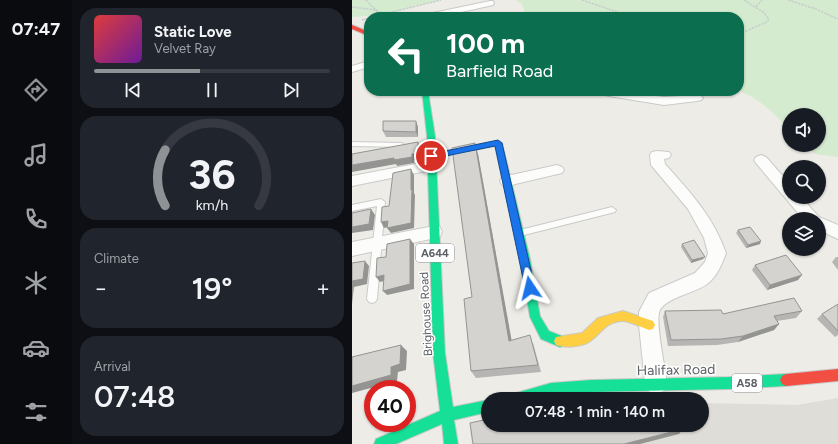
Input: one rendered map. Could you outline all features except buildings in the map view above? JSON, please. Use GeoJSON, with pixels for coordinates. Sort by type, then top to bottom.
{"type":"FeatureCollection","features":[{"type":"Feature","properties":{"kind":"main road"},"geometry":{"type":"LineString","coordinates":[[352,27],[364,31]]}},
{"type":"Feature","properties":{"kind":"main road","name":"Brighouse Road"},"geometry":{"type":"LineString","coordinates":[[425,96],[427,141],[431,161],[440,353],[447,416]]}},
{"type":"Feature","properties":{"kind":"main road"},"geometry":{"type":"LineString","coordinates":[[431,161],[498,143],[519,234],[535,317],[545,335],[564,342],[585,338],[602,322],[623,316],[649,325]]}},
{"type":"Feature","properties":{"kind":"main road","name":"Halifax Road"},"geometry":{"type":"LineString","coordinates":[[545,392],[562,388],[656,384],[765,382],[838,375]]}},
{"type":"Feature","properties":{"kind":"main road"},"geometry":{"type":"LineString","coordinates":[[381,444],[447,416],[481,408]]}},
{"type":"Feature","properties":{"kind":"main road","name":"A644"},"geometry":{"type":"LineString","coordinates":[[447,416],[451,444]]}},
{"type":"Feature","properties":{"kind":"street"},"geometry":{"type":"LineString","coordinates":[[450,12],[490,3]]}},
{"type":"Feature","properties":{"kind":"street"},"geometry":{"type":"LineString","coordinates":[[352,69],[364,65]]}},
{"type":"Feature","properties":{"kind":"street"},"geometry":{"type":"LineString","coordinates":[[633,96],[664,101],[697,98]]}},
{"type":"Feature","properties":{"kind":"street"},"geometry":{"type":"LineString","coordinates":[[656,384],[649,325],[649,312],[656,299],[701,279],[712,266],[717,253],[712,236],[693,205],[658,165],[657,155],[664,154]]}},
{"type":"Feature","properties":{"kind":"street"},"geometry":{"type":"LineString","coordinates":[[761,160],[782,185]]}},
{"type":"Feature","properties":{"kind":"street"},"geometry":{"type":"LineString","coordinates":[[352,181],[431,161]]}},
{"type":"Feature","properties":{"kind":"street"},"geometry":{"type":"LineString","coordinates":[[507,181],[557,170]]}},
{"type":"Feature","properties":{"kind":"street"},"geometry":{"type":"LineString","coordinates":[[798,204],[806,212]]}},
{"type":"Feature","properties":{"kind":"street"},"geometry":{"type":"LineString","coordinates":[[826,227],[838,233]]}},
{"type":"Feature","properties":{"kind":"street"},"geometry":{"type":"LineString","coordinates":[[352,249],[434,232]]}},
{"type":"Feature","properties":{"kind":"lane"},"geometry":{"type":"LineString","coordinates":[[352,144],[406,145],[365,152]]}},
{"type":"Feature","properties":{"kind":"lane"},"geometry":{"type":"LineString","coordinates":[[352,208],[381,202],[372,299]]}},
{"type":"Feature","properties":{"kind":"lane"},"geometry":{"type":"LineString","coordinates":[[519,234],[612,210]]}},
{"type":"Feature","properties":{"kind":"path"},"geometry":{"type":"LineString","coordinates":[[366,0],[376,10]]}},
{"type":"Feature","properties":{"kind":"path"},"geometry":{"type":"LineString","coordinates":[[392,12],[441,0]]}},
{"type":"Feature","properties":{"kind":"path"},"geometry":{"type":"LineString","coordinates":[[582,0],[617,12]]}},
{"type":"Feature","properties":{"kind":"path"},"geometry":{"type":"LineString","coordinates":[[744,0],[756,7],[769,19],[767,22],[744,32]]}},
{"type":"Feature","properties":{"kind":"path"},"geometry":{"type":"LineString","coordinates":[[756,7],[762,0]]}},
{"type":"Feature","properties":{"kind":"path"},"geometry":{"type":"LineString","coordinates":[[788,0],[816,9],[838,19]]}},
{"type":"Feature","properties":{"kind":"path"},"geometry":{"type":"LineString","coordinates":[[352,7],[376,10]]}},
{"type":"Feature","properties":{"kind":"shaded area"},"geometry":{"type":"Polygon","coordinates":[[[838,398],[838,444],[472,444],[470,429],[481,427],[481,432],[709,432],[709,403],[797,405],[838,398]]]}},
{"type":"Feature","properties":{"kind":"green space"},"geometry":{"type":"Polygon","coordinates":[[[352,0],[440,0],[393,12],[364,12],[364,16],[352,17],[352,0]]]}},
{"type":"Feature","properties":{"kind":"green space"},"geometry":{"type":"Polygon","coordinates":[[[516,0],[838,0],[838,157],[815,154],[813,152],[826,152],[826,108],[782,108],[782,122],[762,104],[744,93],[744,12],[524,12],[522,4],[516,0]]]}},
{"type":"Feature","properties":{"kind":"traffic: fast"},"geometry":{"type":"LineString","coordinates":[[426,96],[431,136],[439,353],[451,444]]}},
{"type":"Feature","properties":{"kind":"traffic: fast"},"geometry":{"type":"LineString","coordinates":[[431,156],[498,143],[525,259],[535,317],[545,335],[560,341]]}},
{"type":"Feature","properties":{"kind":"traffic: fast"},"geometry":{"type":"LineString","coordinates":[[540,392],[563,388],[591,386],[730,383],[786,380]]}},
{"type":"Feature","properties":{"kind":"traffic: fast"},"geometry":{"type":"LineString","coordinates":[[381,444],[447,415],[481,408]]}},
{"type":"Feature","properties":{"kind":"traffic: slow"},"geometry":{"type":"LineString","coordinates":[[560,341],[564,342],[585,338],[602,322],[623,316],[649,325]]}},
{"type":"Feature","properties":{"kind":"traffic: jam"},"geometry":{"type":"LineString","coordinates":[[352,27],[364,32]]}},
{"type":"Feature","properties":{"kind":"traffic: jam"},"geometry":{"type":"LineString","coordinates":[[786,380],[838,375]]}},
{"type":"Feature","properties":{"kind":"route"},"geometry":{"type":"LineString","coordinates":[[431,156],[498,143],[525,259],[530,288]]}}]}
